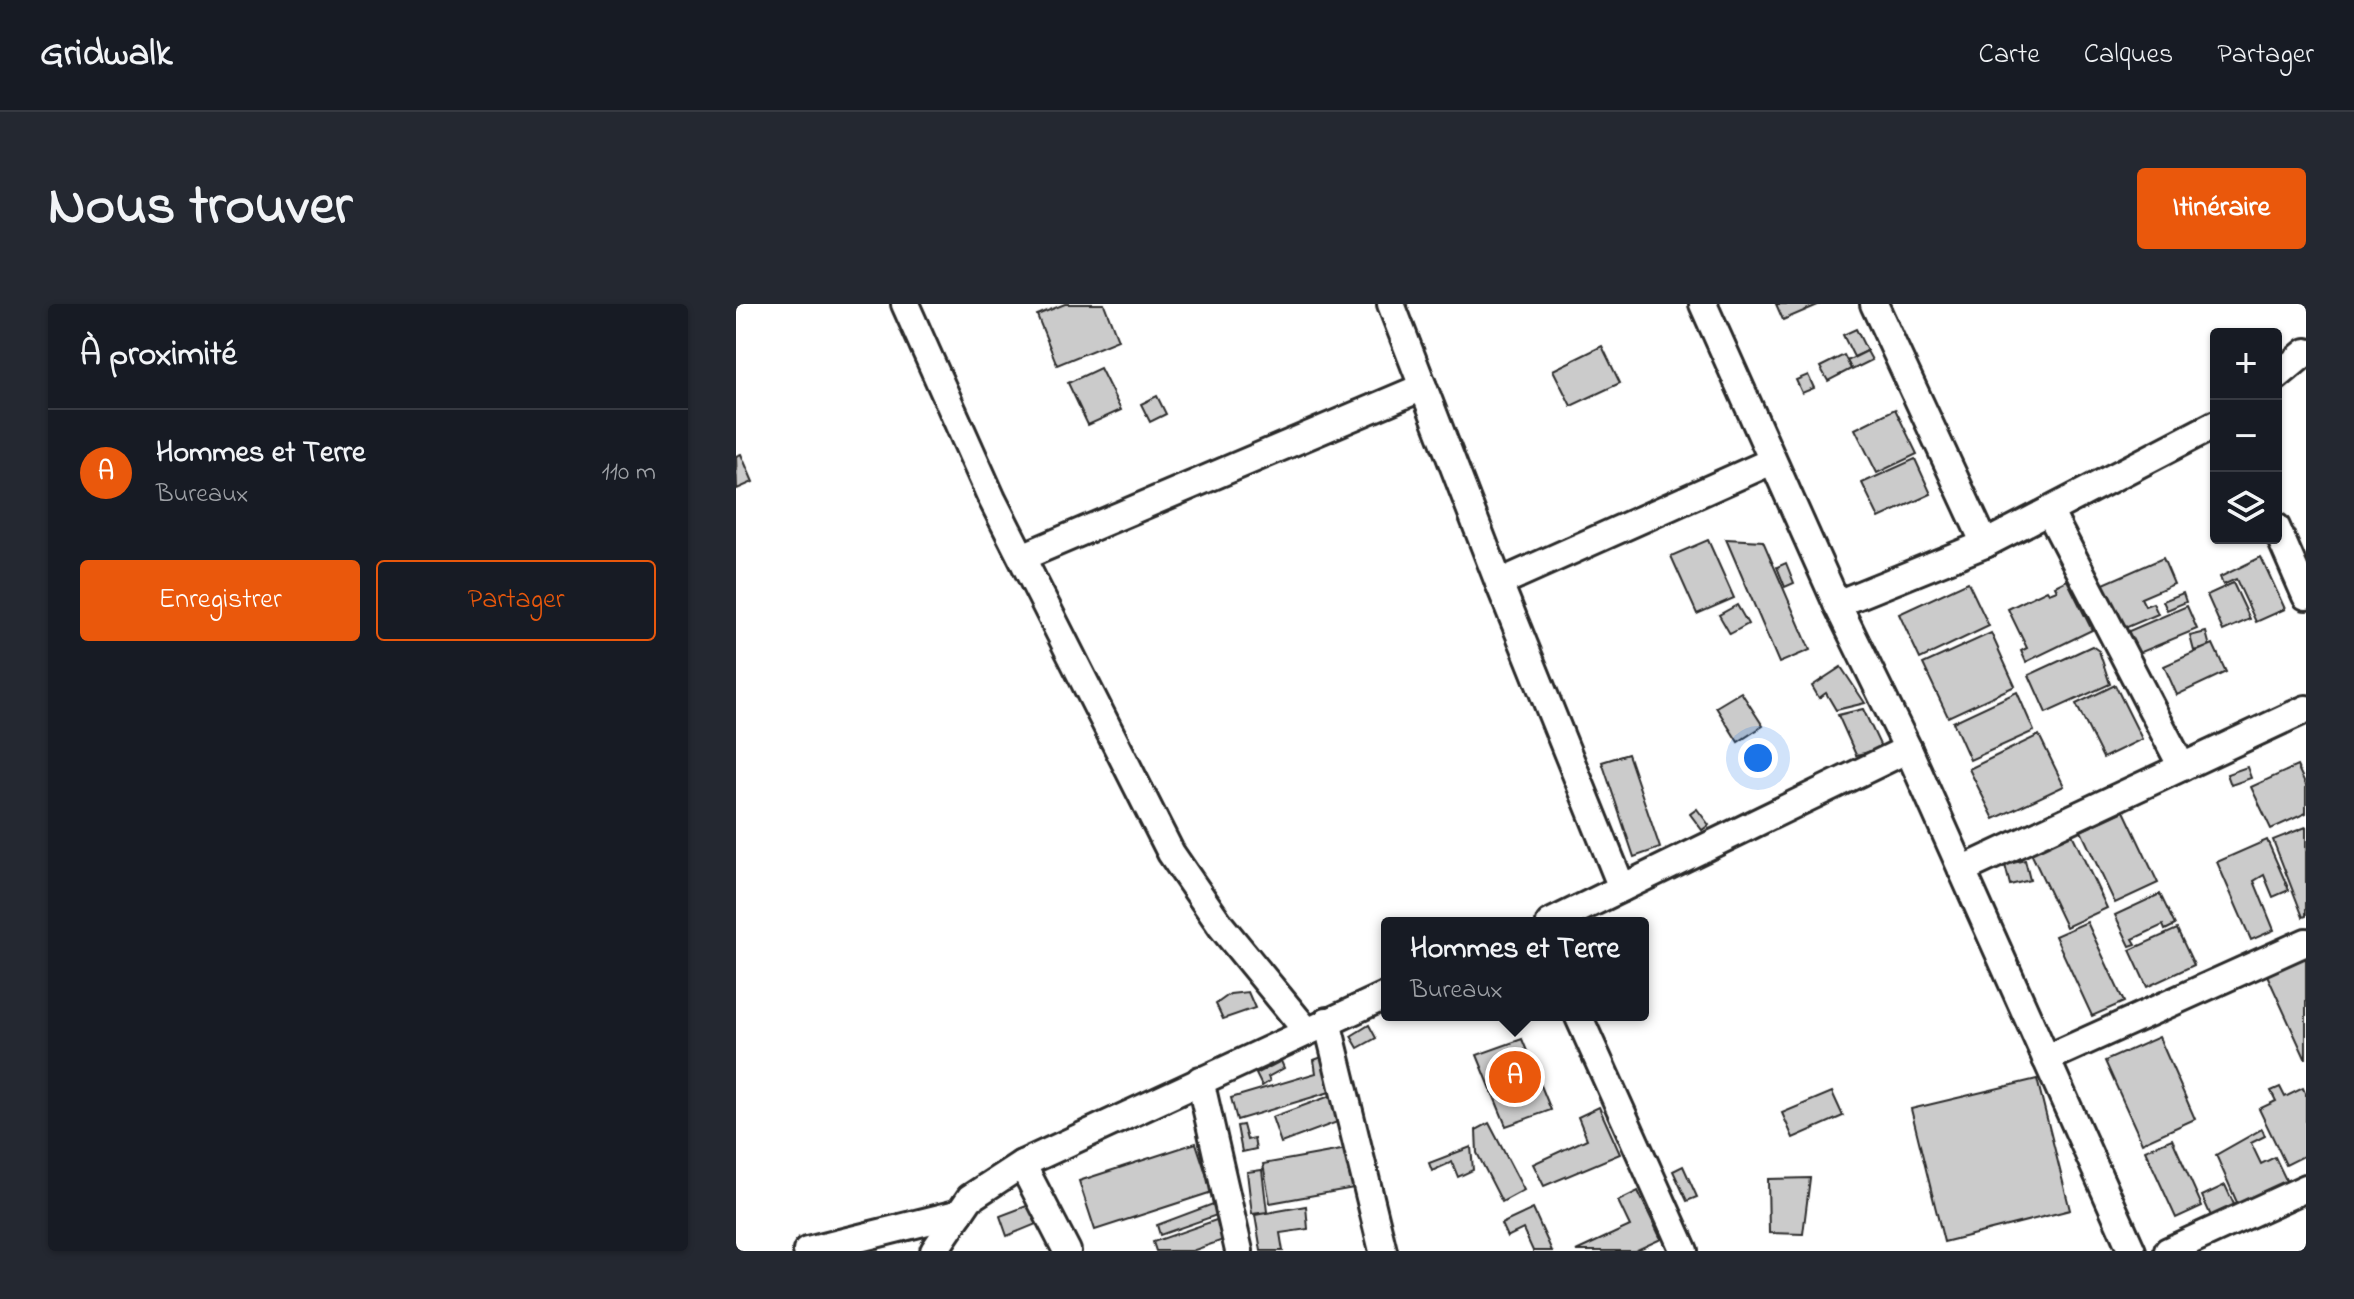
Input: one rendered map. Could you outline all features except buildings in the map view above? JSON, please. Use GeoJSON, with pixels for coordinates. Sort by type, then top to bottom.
{"type":"FeatureCollection","features":[{"type":"Feature","properties":{"kind":"street"},"geometry":{"type":"LineString","coordinates":[[905,304],[992,499],[1171,853],[1221,926],[1317,1026],[1383,1251]]}},
{"type":"Feature","properties":{"kind":"street"},"geometry":{"type":"LineString","coordinates":[[1391,304],[1622,888]]}},
{"type":"Feature","properties":{"kind":"street"},"geometry":{"type":"LineString","coordinates":[[1703,304],[1837,604],[1908,749],[2132,1251]]}},
{"type":"Feature","properties":{"kind":"street"},"geometry":{"type":"LineString","coordinates":[[1874,304],[1985,544]]}},
{"type":"Feature","properties":{"kind":"street"},"geometry":{"type":"LineString","coordinates":[[2282,372],[2306,352]]}},
{"type":"Feature","properties":{"kind":"street"},"geometry":{"type":"LineString","coordinates":[[1022,557],[1423,387]]}},
{"type":"Feature","properties":{"kind":"street"},"geometry":{"type":"LineString","coordinates":[[1837,604],[1985,544],[2210,427]]}},
{"type":"Feature","properties":{"kind":"street"},"geometry":{"type":"LineString","coordinates":[[1499,583],[1772,461]]}},
{"type":"Feature","properties":{"kind":"street"},"geometry":{"type":"LineString","coordinates":[[2049,511],[2182,767]]}},
{"type":"Feature","properties":{"kind":"street"},"geometry":{"type":"LineString","coordinates":[[2282,541],[2306,596]]}},
{"type":"Feature","properties":{"kind":"street"},"geometry":{"type":"LineString","coordinates":[[1962,870],[2306,709]]}},
{"type":"Feature","properties":{"kind":"street"},"geometry":{"type":"LineString","coordinates":[[1562,917],[1908,749]]}},
{"type":"Feature","properties":{"kind":"street"},"geometry":{"type":"LineString","coordinates":[[2046,1059],[2306,942]]}},
{"type":"Feature","properties":{"kind":"street"},"geometry":{"type":"LineString","coordinates":[[934,1251],[970,1198],[1022,1164],[1381,998]]}},
{"type":"Feature","properties":{"kind":"street"},"geometry":{"type":"LineString","coordinates":[[1581,1021],[1684,1251]]}},
{"type":"Feature","properties":{"kind":"street"},"geometry":{"type":"LineString","coordinates":[[1200,1080],[1239,1251]]}},
{"type":"Feature","properties":{"kind":"street"},"geometry":{"type":"LineString","coordinates":[[1022,1164],[1067,1251]]}},
{"type":"Feature","properties":{"kind":"street"},"geometry":{"type":"LineString","coordinates":[[2168,1251],[2306,1188]]}},
{"type":"Feature","properties":{"kind":"street"},"geometry":{"type":"LineString","coordinates":[[807,1251],[960,1213]]}},
{"type":"Feature","properties":{"kind":"place","name":"Hommes et Terre"},"geometry":{"type":"Point","coordinates":[1515,1077]}}]}
